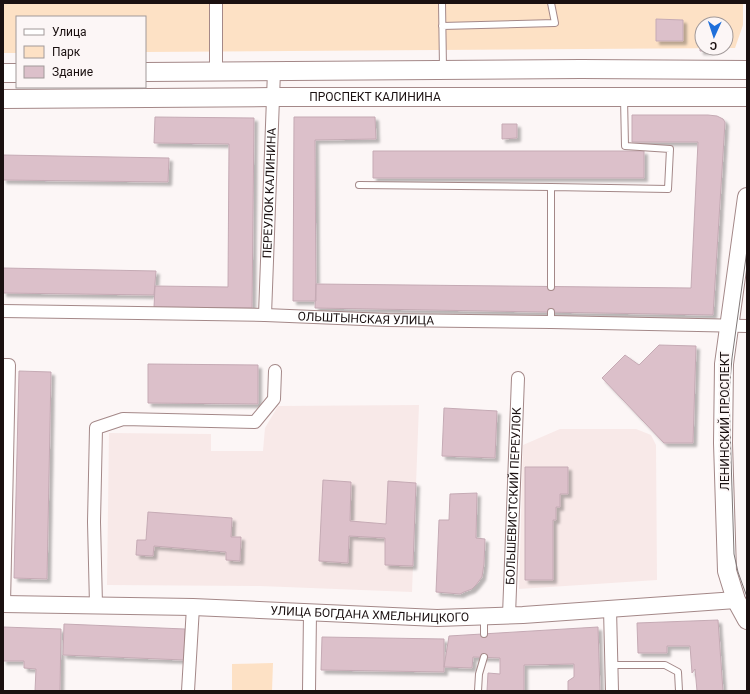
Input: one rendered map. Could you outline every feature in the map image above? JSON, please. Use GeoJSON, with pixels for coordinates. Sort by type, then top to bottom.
{"type":"FeatureCollection","features":[{"type":"Feature","properties":{"kind":"main road"},"geometry":{"type":"LineString","coordinates":[[146,72],[747,70]]}},
{"type":"Feature","properties":{"kind":"main road"},"geometry":{"type":"LineString","coordinates":[[3,73],[16,73]]}},
{"type":"Feature","properties":{"kind":"main road","name":"ПРОСПЕКТ КАЛИНИНА"},"geometry":{"type":"LineString","coordinates":[[3,99],[624,96],[747,97]]}},
{"type":"Feature","properties":{"kind":"main road","name":"ЛЕНИНСКИЙ ПРОСПЕКТ"},"geometry":{"type":"LineString","coordinates":[[747,197],[724,364],[723,451],[727,571],[736,600],[747,620]]}},
{"type":"Feature","properties":{"kind":"street"},"geometry":{"type":"LineString","coordinates":[[216,3],[216,71]]}},
{"type":"Feature","properties":{"kind":"street","name":"ПЕРЕУЛОК КАЛИНИНА"},"geometry":{"type":"LineString","coordinates":[[266,316],[274,71]]}},
{"type":"Feature","properties":{"kind":"street","name":"ОЛЬШТЫНСКАЯ УЛИЦА"},"geometry":{"type":"LineString","coordinates":[[3,311],[387,320],[551,317],[747,326]]}},
{"type":"Feature","properties":{"kind":"street"},"geometry":{"type":"LineString","coordinates":[[3,365],[9,365],[4,604]]}},
{"type":"Feature","properties":{"kind":"street"},"geometry":{"type":"LineString","coordinates":[[96,605],[94,522],[96,428],[123,419],[255,422],[274,400],[275,371]]}},
{"type":"Feature","properties":{"kind":"street","name":"БОЛЬШЕВИСТСКИЙ ПЕРЕУЛОК"},"geometry":{"type":"LineString","coordinates":[[509,615],[518,378]]}},
{"type":"Feature","properties":{"kind":"street","name":"УЛИЦА БОГДАНА ХМЕЛЬНИЦКОГО"},"geometry":{"type":"LineString","coordinates":[[4,604],[193,607],[437,618],[484,617],[736,600]]}},
{"type":"Feature","properties":{"kind":"street"},"geometry":{"type":"LineString","coordinates":[[188,691],[193,607]]}},
{"type":"Feature","properties":{"kind":"street"},"geometry":{"type":"LineString","coordinates":[[610,609],[612,691]]}},
{"type":"Feature","properties":{"kind":"street"},"geometry":{"type":"LineString","coordinates":[[309,691],[310,613]]}},
{"type":"Feature","properties":{"kind":"lane"},"geometry":{"type":"LineString","coordinates":[[442,3],[443,70]]}},
{"type":"Feature","properties":{"kind":"lane"},"geometry":{"type":"LineString","coordinates":[[442,26],[555,23],[551,3]]}},
{"type":"Feature","properties":{"kind":"lane"},"geometry":{"type":"LineString","coordinates":[[359,185],[668,189],[670,149],[624,146],[624,96]]}},
{"type":"Feature","properties":{"kind":"lane"},"geometry":{"type":"LineString","coordinates":[[551,187],[551,286]]}},
{"type":"Feature","properties":{"kind":"lane"},"geometry":{"type":"LineString","coordinates":[[484,617],[484,634]]}},
{"type":"Feature","properties":{"kind":"lane"},"geometry":{"type":"LineString","coordinates":[[478,691],[479,674],[484,657]]}},
{"type":"Feature","properties":{"kind":"lane"},"geometry":{"type":"LineString","coordinates":[[611,665],[664,665],[678,672],[679,691]]}},
{"type":"Feature","properties":{"kind":"shaded area"},"geometry":{"type":"Polygon","coordinates":[[[419,405],[412,592],[260,586],[107,585],[109,433],[211,434],[211,451],[263,451],[265,428],[278,406],[419,405]]]}},
{"type":"Feature","properties":{"kind":"shaded area"},"geometry":{"type":"Polygon","coordinates":[[[560,429],[636,429],[651,435],[656,445],[657,580],[519,589],[523,445],[560,429]]]}},
{"type":"Feature","properties":{"kind":"green space"},"geometry":{"type":"Polygon","coordinates":[[[3,3],[743,3],[743,25],[735,48],[734,16],[694,16],[694,48],[146,52],[146,16],[16,16],[16,53],[3,53],[3,3]]]}},
{"type":"Feature","properties":{"kind":"green space"},"geometry":{"type":"Polygon","coordinates":[[[273,663],[272,691],[232,691],[232,664],[273,663]]]}},
{"type":"Feature","properties":{"kind":"building"},"geometry":{"type":"Polygon","coordinates":[[[656,19],[683,20],[683,41],[656,41],[656,19]]]}},
{"type":"Feature","properties":{"kind":"building"},"geometry":{"type":"Polygon","coordinates":[[[632,115],[708,115],[717,116],[725,122],[713,315],[315,308],[316,284],[691,288],[698,142],[632,142],[632,115]]]}},
{"type":"Feature","properties":{"kind":"building"},"geometry":{"type":"Polygon","coordinates":[[[155,117],[254,118],[252,308],[154,307],[155,286],[228,287],[229,144],[154,143],[155,117]]]}},
{"type":"Feature","properties":{"kind":"building"},"geometry":{"type":"Polygon","coordinates":[[[294,117],[375,117],[376,139],[315,140],[316,301],[293,301],[294,117]]]}},
{"type":"Feature","properties":{"kind":"building"},"geometry":{"type":"Polygon","coordinates":[[[502,124],[517,124],[517,138],[502,139],[502,124]]]}},
{"type":"Feature","properties":{"kind":"building"},"geometry":{"type":"Polygon","coordinates":[[[373,151],[644,151],[644,178],[373,178],[373,151]]]}},
{"type":"Feature","properties":{"kind":"building"},"geometry":{"type":"Polygon","coordinates":[[[3,155],[169,158],[168,182],[3,180],[3,155]]]}},
{"type":"Feature","properties":{"kind":"building"},"geometry":{"type":"Polygon","coordinates":[[[3,268],[156,271],[154,295],[3,293],[3,268]]]}},
{"type":"Feature","properties":{"kind":"building"},"geometry":{"type":"Polygon","coordinates":[[[659,345],[696,346],[693,443],[664,443],[602,378],[625,355],[639,365],[659,345]]]}},
{"type":"Feature","properties":{"kind":"building"},"geometry":{"type":"Polygon","coordinates":[[[148,364],[258,365],[258,404],[148,403],[148,364]]]}},
{"type":"Feature","properties":{"kind":"building"},"geometry":{"type":"Polygon","coordinates":[[[19,371],[51,372],[47,579],[14,578],[19,371]]]}},
{"type":"Feature","properties":{"kind":"building"},"geometry":{"type":"Polygon","coordinates":[[[444,408],[497,411],[495,458],[442,456],[444,408]]]}},
{"type":"Feature","properties":{"kind":"building"},"geometry":{"type":"Polygon","coordinates":[[[525,467],[568,467],[568,494],[560,494],[560,507],[556,507],[556,520],[553,520],[553,580],[525,580],[525,467]]]}},
{"type":"Feature","properties":{"kind":"building"},"geometry":{"type":"Polygon","coordinates":[[[323,480],[351,482],[350,521],[386,524],[388,481],[416,483],[413,566],[385,565],[385,538],[349,536],[348,563],[319,561],[323,480]]]}},
{"type":"Feature","properties":{"kind":"building"},"geometry":{"type":"Polygon","coordinates":[[[477,493],[476,538],[485,539],[482,577],[472,589],[460,594],[436,592],[439,520],[449,520],[450,494],[477,493]]]}},
{"type":"Feature","properties":{"kind":"building"},"geometry":{"type":"Polygon","coordinates":[[[148,512],[232,518],[231,537],[241,537],[240,561],[226,560],[226,552],[154,546],[153,556],[136,555],[137,540],[146,540],[148,512]]]}},
{"type":"Feature","properties":{"kind":"building"},"geometry":{"type":"Polygon","coordinates":[[[718,620],[723,691],[697,691],[695,669],[692,673],[690,646],[667,646],[667,653],[638,653],[637,623],[718,620]]]}},
{"type":"Feature","properties":{"kind":"building"},"geometry":{"type":"Polygon","coordinates":[[[64,624],[185,629],[184,660],[63,655],[64,624]]]}},
{"type":"Feature","properties":{"kind":"building"},"geometry":{"type":"Polygon","coordinates":[[[3,627],[61,629],[60,691],[35,691],[36,669],[24,668],[24,661],[3,661],[3,627]]]}},
{"type":"Feature","properties":{"kind":"building"},"geometry":{"type":"Polygon","coordinates":[[[598,627],[600,691],[568,691],[568,681],[574,677],[574,664],[524,665],[524,691],[487,691],[488,673],[500,674],[500,658],[473,657],[472,668],[444,667],[449,636],[598,627]]]}},
{"type":"Feature","properties":{"kind":"building"},"geometry":{"type":"Polygon","coordinates":[[[322,637],[444,639],[444,672],[321,670],[322,637]]]}},
{"type":"Feature","properties":{"kind":"tram line"},"geometry":{"type":"LineString","coordinates":[[747,250],[732,358],[729,393],[734,554],[738,572],[747,597]]}}]}
